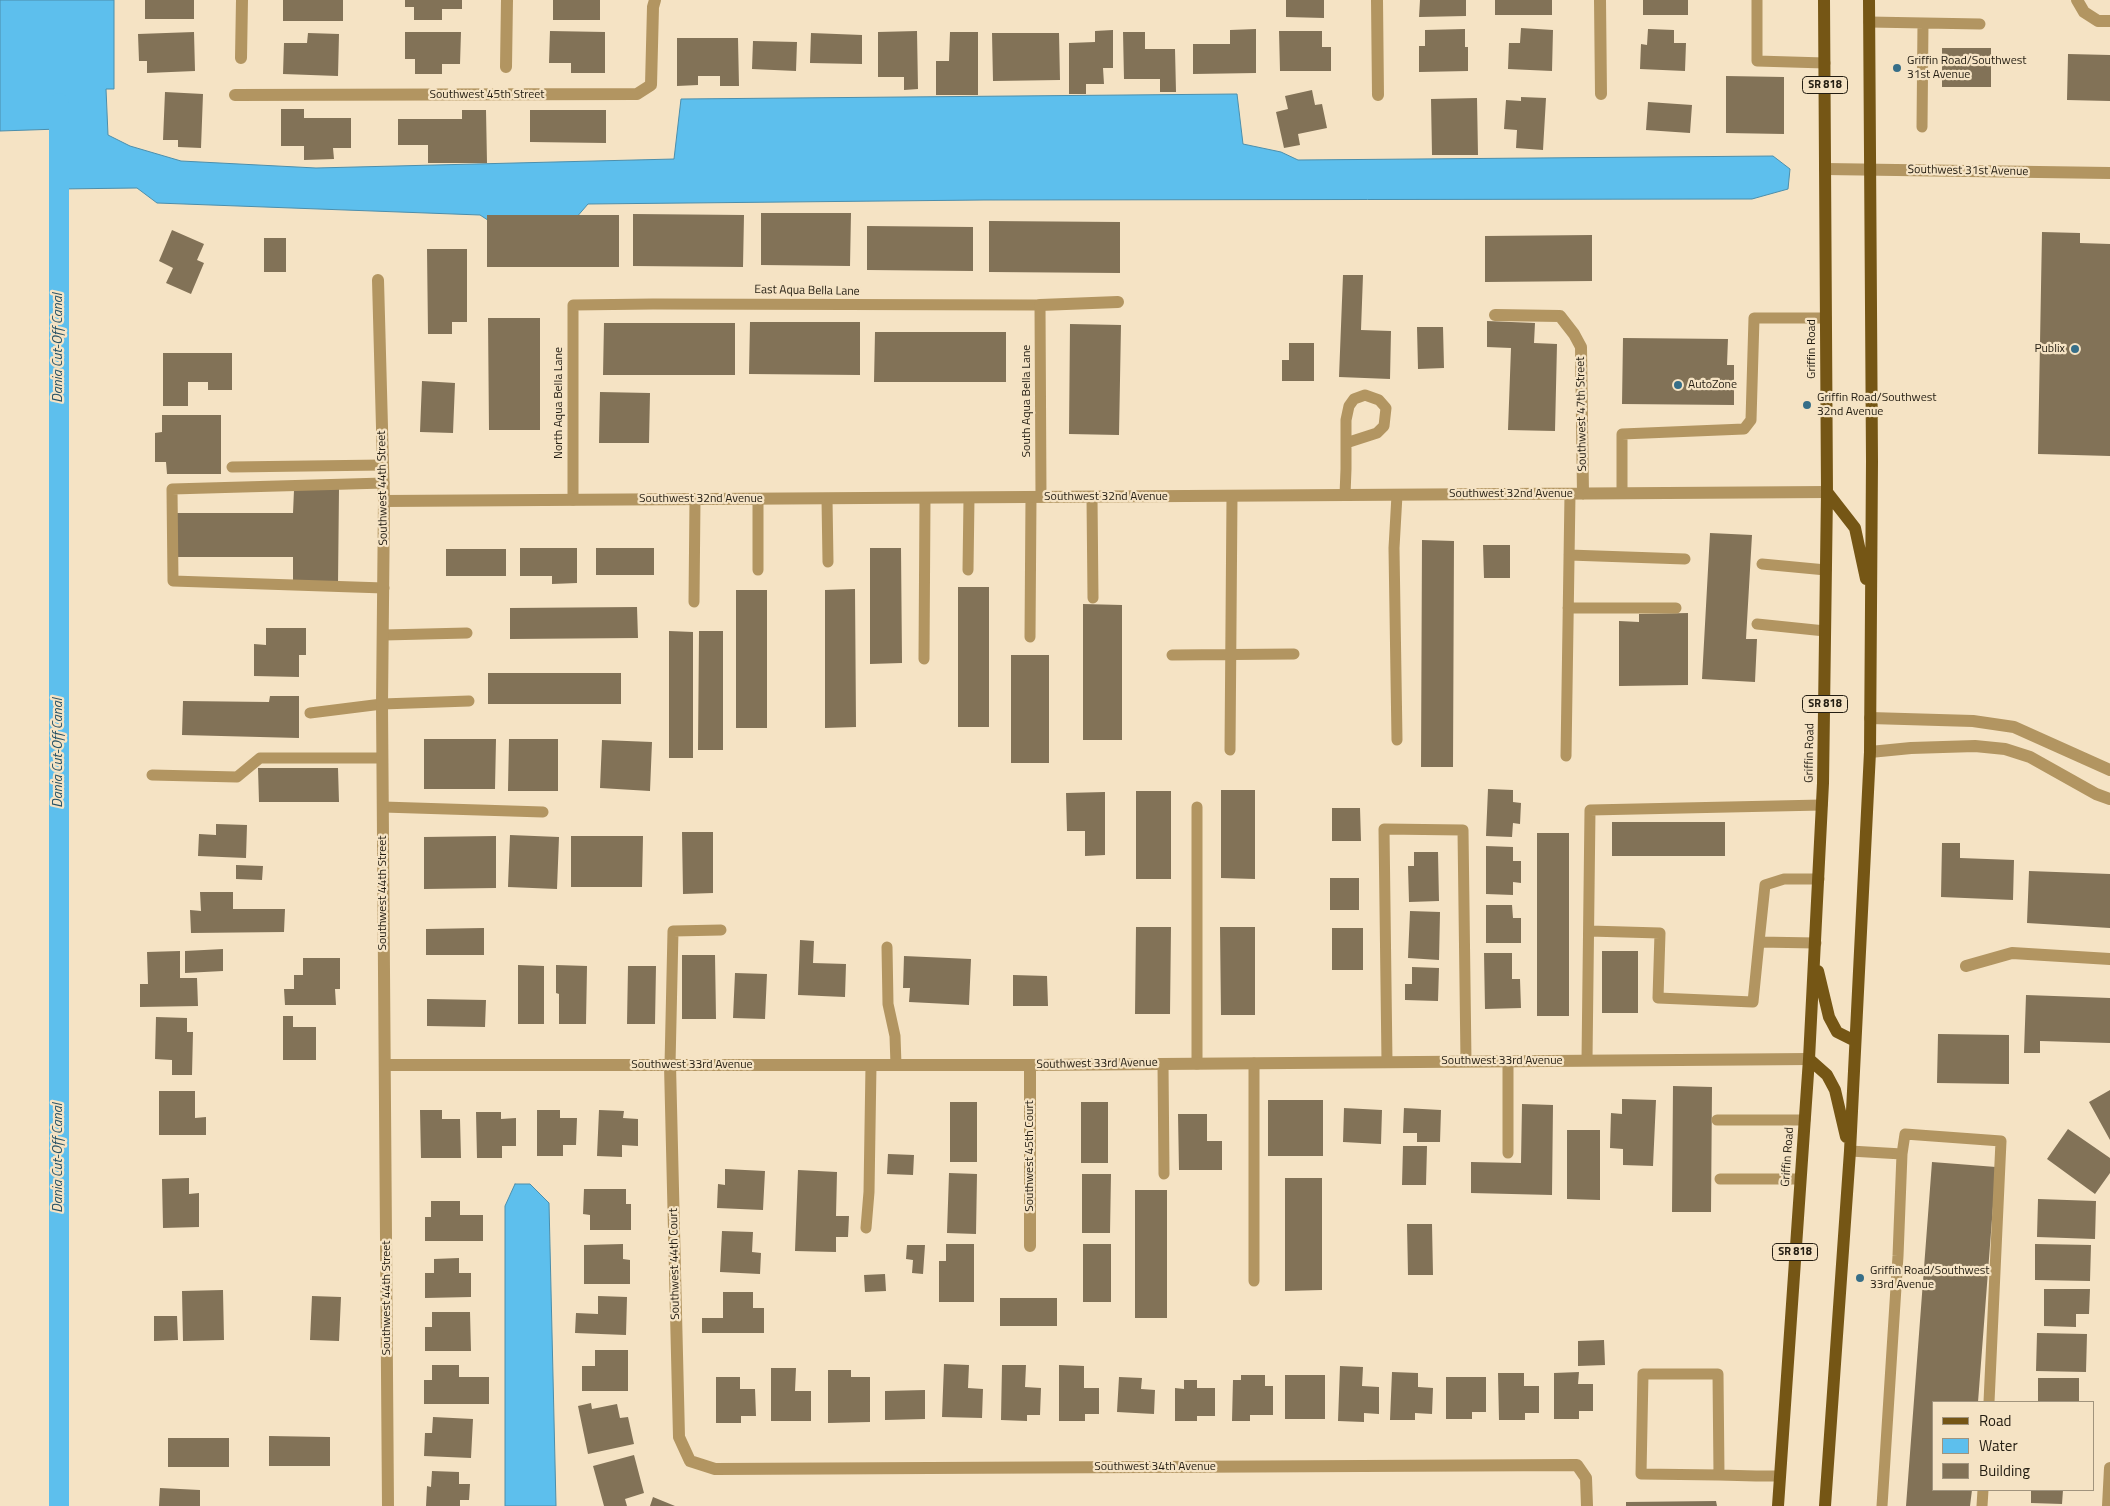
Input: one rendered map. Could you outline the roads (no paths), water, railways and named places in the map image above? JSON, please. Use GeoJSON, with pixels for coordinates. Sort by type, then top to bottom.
{"type":"FeatureCollection","features":[{"type":"Feature","properties":{"kind":"main road","name":"Griffin Road"},"geometry":{"type":"LineString","coordinates":[[1778,1506],[1809,1059],[1822,805],[1827,492],[1824,0]]}},
{"type":"Feature","properties":{"kind":"main road"},"geometry":{"type":"LineString","coordinates":[[1825,1506],[1850,1151],[1870,752],[1869,0]]}},
{"type":"Feature","properties":{"kind":"main road"},"geometry":{"type":"LineString","coordinates":[[1827,492],[1855,528],[1871,604]]}},
{"type":"Feature","properties":{"kind":"main road"},"geometry":{"type":"LineString","coordinates":[[1815,959],[1829,1017],[1837,1032],[1855,1041]]}},
{"type":"Feature","properties":{"kind":"main road"},"geometry":{"type":"LineString","coordinates":[[1809,1059],[1827,1075],[1835,1090],[1850,1151]]}},
{"type":"Feature","properties":{"kind":"street"},"geometry":{"type":"LineString","coordinates":[[241,58],[242,0]]}},
{"type":"Feature","properties":{"kind":"street"},"geometry":{"type":"LineString","coordinates":[[506,67],[507,0]]}},
{"type":"Feature","properties":{"kind":"street","name":"Southwest 45th Street"},"geometry":{"type":"LineString","coordinates":[[235,95],[637,94],[651,85],[653,7],[655,0]]}},
{"type":"Feature","properties":{"kind":"street"},"geometry":{"type":"LineString","coordinates":[[1377,0],[1378,95]]}},
{"type":"Feature","properties":{"kind":"street"},"geometry":{"type":"LineString","coordinates":[[1600,0],[1601,94]]}},
{"type":"Feature","properties":{"kind":"street"},"geometry":{"type":"LineString","coordinates":[[2077,0],[2084,12],[2098,21],[2110,22]]}},
{"type":"Feature","properties":{"kind":"street","name":"Southwest 31st Avenue"},"geometry":{"type":"LineString","coordinates":[[1825,170],[2110,173]]}},
{"type":"Feature","properties":{"kind":"street","name":"Southwest 44th Street"},"geometry":{"type":"LineString","coordinates":[[378,280],[384,483],[382,758],[388,1506]]}},
{"type":"Feature","properties":{"kind":"street"},"geometry":{"type":"LineString","coordinates":[[1040,305],[1118,302]]}},
{"type":"Feature","properties":{"kind":"street","name":"Southwest 47th Street"},"geometry":{"type":"LineString","coordinates":[[1495,315],[1560,316],[1581,347],[1577,494]]}},
{"type":"Feature","properties":{"kind":"street","name":"Southwest 32nd Avenue"},"geometry":{"type":"LineString","coordinates":[[384,501],[1827,492]]}},
{"type":"Feature","properties":{"kind":"street"},"geometry":{"type":"LineString","coordinates":[[1870,718],[1973,721],[2014,727],[2110,770]]}},
{"type":"Feature","properties":{"kind":"street"},"geometry":{"type":"LineString","coordinates":[[1870,752],[1911,748],[1975,746],[2005,749],[2030,757],[2096,794],[2110,799]]}},
{"type":"Feature","properties":{"kind":"street"},"geometry":{"type":"LineString","coordinates":[[1966,966],[2012,953],[2110,959]]}},
{"type":"Feature","properties":{"kind":"street","name":"Southwest 33rd Avenue"},"geometry":{"type":"LineString","coordinates":[[384,1065],[1030,1065],[1809,1059]]}},
{"type":"Feature","properties":{"kind":"street","name":"Southwest 44th Court"},"geometry":{"type":"LineString","coordinates":[[670,1065],[679,1437],[690,1461]]}},
{"type":"Feature","properties":{"kind":"street","name":"Southwest 45th Court"},"geometry":{"type":"LineString","coordinates":[[1030,1065],[1030,1246]]}},
{"type":"Feature","properties":{"kind":"street","name":"Southwest 34th Avenue"},"geometry":{"type":"LineString","coordinates":[[690,1461],[715,1469],[1577,1466],[1586,1478],[1587,1506]]}},
{"type":"Feature","properties":{"kind":"street"},"geometry":{"type":"LineString","coordinates":[[2108,1506],[2110,1468]]}},
{"type":"Feature","properties":{"kind":"lane"},"geometry":{"type":"LineString","coordinates":[[1757,0],[1758,61],[1825,63]]}},
{"type":"Feature","properties":{"kind":"lane"},"geometry":{"type":"LineString","coordinates":[[1869,22],[1980,24]]}},
{"type":"Feature","properties":{"kind":"lane"},"geometry":{"type":"LineString","coordinates":[[1922,127],[1923,23]]}},
{"type":"Feature","properties":{"kind":"lane","name":"East Aqua Bella Lane"},"geometry":{"type":"LineString","coordinates":[[573,305],[1040,305]]}},
{"type":"Feature","properties":{"kind":"lane","name":"North Aqua Bella Lane"},"geometry":{"type":"LineString","coordinates":[[573,305],[573,500]]}},
{"type":"Feature","properties":{"kind":"lane","name":"South Aqua Bella Lane"},"geometry":{"type":"LineString","coordinates":[[1030,638],[1036,497],[1040,305]]}},
{"type":"Feature","properties":{"kind":"lane"},"geometry":{"type":"LineString","coordinates":[[1622,493],[1622,434],[1744,429],[1751,420],[1754,318],[1826,318]]}},
{"type":"Feature","properties":{"kind":"lane"},"geometry":{"type":"LineString","coordinates":[[1345,495],[1346,420],[1349,406],[1354,399],[1365,395],[1378,400],[1386,408],[1384,426],[1377,433],[1346,444]]}},
{"type":"Feature","properties":{"kind":"lane"},"geometry":{"type":"LineString","coordinates":[[232,467],[383,464]]}},
{"type":"Feature","properties":{"kind":"lane"},"geometry":{"type":"LineString","coordinates":[[384,483],[172,489],[173,581],[384,588]]}},
{"type":"Feature","properties":{"kind":"lane"},"geometry":{"type":"LineString","coordinates":[[1566,756],[1569,555],[1577,494]]}},
{"type":"Feature","properties":{"kind":"lane"},"geometry":{"type":"LineString","coordinates":[[1396,740],[1394,548],[1397,495]]}},
{"type":"Feature","properties":{"kind":"lane"},"geometry":{"type":"LineString","coordinates":[[1230,750],[1232,496]]}},
{"type":"Feature","properties":{"kind":"lane"},"geometry":{"type":"LineString","coordinates":[[1092,497],[1092,598]]}},
{"type":"Feature","properties":{"kind":"lane"},"geometry":{"type":"LineString","coordinates":[[826,498],[828,562]]}},
{"type":"Feature","properties":{"kind":"lane"},"geometry":{"type":"LineString","coordinates":[[924,659],[925,498]]}},
{"type":"Feature","properties":{"kind":"lane"},"geometry":{"type":"LineString","coordinates":[[968,570],[969,498]]}},
{"type":"Feature","properties":{"kind":"lane"},"geometry":{"type":"LineString","coordinates":[[758,499],[758,570]]}},
{"type":"Feature","properties":{"kind":"lane"},"geometry":{"type":"LineString","coordinates":[[694,602],[695,500]]}},
{"type":"Feature","properties":{"kind":"lane"},"geometry":{"type":"LineString","coordinates":[[1569,555],[1685,559]]}},
{"type":"Feature","properties":{"kind":"lane"},"geometry":{"type":"LineString","coordinates":[[1762,564],[1826,570]]}},
{"type":"Feature","properties":{"kind":"lane"},"geometry":{"type":"LineString","coordinates":[[1568,608],[1676,608]]}},
{"type":"Feature","properties":{"kind":"lane"},"geometry":{"type":"LineString","coordinates":[[1757,624],[1825,631]]}},
{"type":"Feature","properties":{"kind":"lane"},"geometry":{"type":"LineString","coordinates":[[384,635],[467,634]]}},
{"type":"Feature","properties":{"kind":"lane"},"geometry":{"type":"LineString","coordinates":[[1172,655],[1294,654]]}},
{"type":"Feature","properties":{"kind":"lane"},"geometry":{"type":"LineString","coordinates":[[310,713],[382,704],[469,701]]}},
{"type":"Feature","properties":{"kind":"lane"},"geometry":{"type":"LineString","coordinates":[[152,775],[237,777],[260,758],[382,758]]}},
{"type":"Feature","properties":{"kind":"lane"},"geometry":{"type":"LineString","coordinates":[[1587,1060],[1590,810],[1822,805]]}},
{"type":"Feature","properties":{"kind":"lane"},"geometry":{"type":"LineString","coordinates":[[383,807],[543,812]]}},
{"type":"Feature","properties":{"kind":"lane"},"geometry":{"type":"LineString","coordinates":[[1197,807],[1197,1064]]}},
{"type":"Feature","properties":{"kind":"lane"},"geometry":{"type":"LineString","coordinates":[[1387,1062],[1384,829],[1463,830],[1466,1061]]}},
{"type":"Feature","properties":{"kind":"lane"},"geometry":{"type":"LineString","coordinates":[[1588,931],[1660,933],[1658,998],[1753,1002],[1765,885],[1784,879],[1819,879]]}},
{"type":"Feature","properties":{"kind":"lane"},"geometry":{"type":"LineString","coordinates":[[670,1065],[673,931],[721,930]]}},
{"type":"Feature","properties":{"kind":"lane"},"geometry":{"type":"LineString","coordinates":[[1759,942],[1816,943]]}},
{"type":"Feature","properties":{"kind":"lane"},"geometry":{"type":"LineString","coordinates":[[888,947],[888,1004],[895,1036],[896,1065]]}},
{"type":"Feature","properties":{"kind":"lane"},"geometry":{"type":"LineString","coordinates":[[1508,1061],[1508,1153]]}},
{"type":"Feature","properties":{"kind":"lane"},"geometry":{"type":"LineString","coordinates":[[1254,1063],[1254,1281]]}},
{"type":"Feature","properties":{"kind":"lane"},"geometry":{"type":"LineString","coordinates":[[1163,1064],[1164,1174]]}},
{"type":"Feature","properties":{"kind":"lane"},"geometry":{"type":"LineString","coordinates":[[866,1228],[869,1192],[871,1065]]}},
{"type":"Feature","properties":{"kind":"lane"},"geometry":{"type":"LineString","coordinates":[[1717,1120],[1804,1120]]}},
{"type":"Feature","properties":{"kind":"lane"},"geometry":{"type":"LineString","coordinates":[[1882,1506],[1898,1256],[1902,1154],[1905,1134],[2001,1142],[1989,1401]]}},
{"type":"Feature","properties":{"kind":"lane"},"geometry":{"type":"LineString","coordinates":[[1850,1151],[1902,1154]]}},
{"type":"Feature","properties":{"kind":"lane"},"geometry":{"type":"LineString","coordinates":[[1720,1180],[1800,1179]]}},
{"type":"Feature","properties":{"kind":"lane"},"geometry":{"type":"LineString","coordinates":[[1719,1475],[1718,1374],[1644,1374],[1641,1474],[1780,1476]]}},
{"type":"Feature","properties":{"kind":"lane"},"geometry":{"type":"LineString","coordinates":[[1982,1506],[1983,1491]]}},
{"type":"Feature","properties":{"kind":"water"},"geometry":{"type":"Polygon","coordinates":[[[0,0],[114,0],[114,89],[106,89],[108,135],[130,146],[181,161],[316,168],[674,159],[681,99],[1237,94],[1243,144],[1281,152],[1298,160],[1773,156],[1790,169],[1788,189],[1752,199],[983,200],[588,204],[569,226],[497,226],[480,215],[157,203],[137,188],[59,189],[59,129],[0,131],[0,0]]]}},
{"type":"Feature","properties":{"kind":"water"},"geometry":{"type":"Polygon","coordinates":[[[515,1184],[530,1184],[549,1203],[556,1506],[505,1506],[505,1206],[515,1184]]]}},
{"type":"Feature","properties":{"kind":"waterway","name":"Dania Cut-Off Canal"},"geometry":{"type":"LineString","coordinates":[[59,103],[59,1506]]}},
{"type":"Feature","properties":{"kind":"place","name":"Griffin Road/Southwest 31st Avenue"},"geometry":{"type":"Point","coordinates":[1897,68]}},
{"type":"Feature","properties":{"kind":"place","name":"Publix"},"geometry":{"type":"Point","coordinates":[2075,349]}},
{"type":"Feature","properties":{"kind":"place","name":"AutoZone"},"geometry":{"type":"Point","coordinates":[1678,385]}},
{"type":"Feature","properties":{"kind":"place","name":"Griffin Road/Southwest 32nd Avenue"},"geometry":{"type":"Point","coordinates":[1807,405]}},
{"type":"Feature","properties":{"kind":"place","name":"Griffin Road/Southwest 33rd Avenue"},"geometry":{"type":"Point","coordinates":[1860,1278]}}]}
